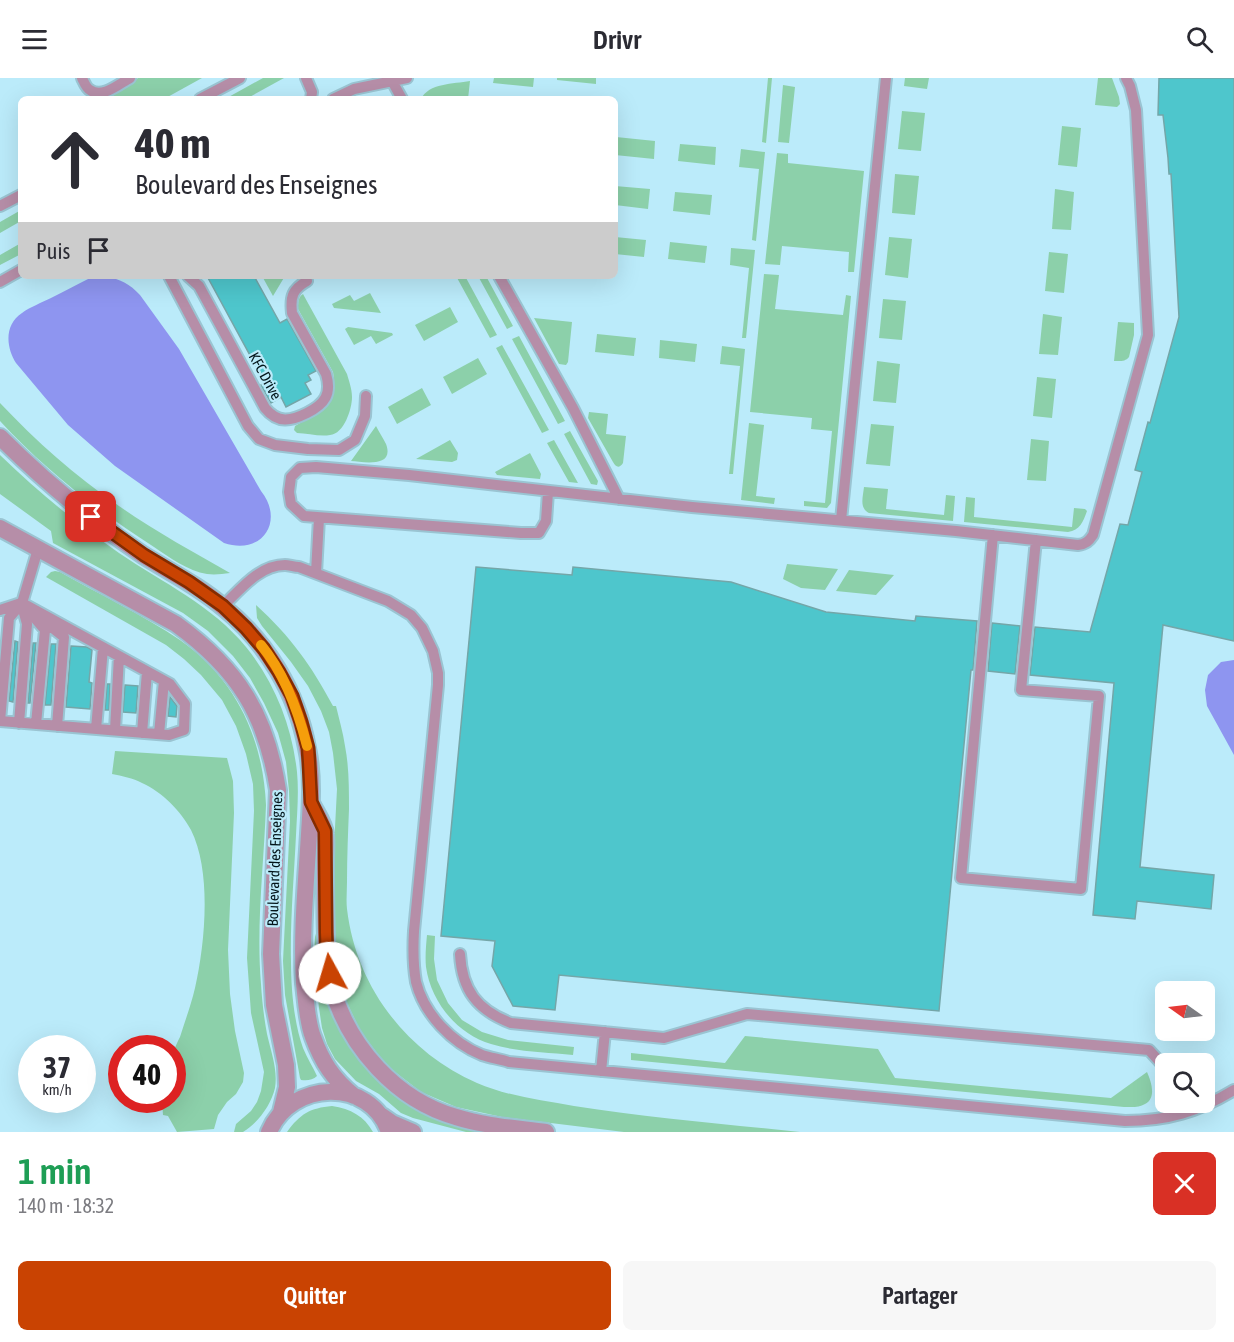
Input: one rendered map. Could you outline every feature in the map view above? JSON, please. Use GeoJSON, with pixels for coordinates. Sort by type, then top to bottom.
{"type":"FeatureCollection","features":[{"type":"Feature","properties":{"kind":"street","name":"Boulevard des Enseignes"},"geometry":{"type":"LineString","coordinates":[[0,437],[34,471],[73,504],[144,555],[223,606],[264,649],[279,672],[292,696],[301,722],[308,748],[311,775],[303,962],[312,1036],[327,1068],[339,1083],[354,1096],[368,1103],[379,1114]]}},
{"type":"Feature","properties":{"kind":"street","name":"Boulevard des Enseignes"},"geometry":{"type":"LineString","coordinates":[[0,528],[176,624],[215,656],[231,674],[246,694],[257,716],[274,764],[278,790],[271,954],[274,1005],[286,1065],[286,1087],[281,1112]]}},
{"type":"Feature","properties":{"kind":"street"},"geometry":{"type":"LineString","coordinates":[[311,802],[325,831],[327,950],[332,987],[341,1013],[354,1038],[370,1060],[390,1080],[409,1095],[431,1107],[454,1117],[546,1132]]}},
{"type":"Feature","properties":{"kind":"street"},"geometry":{"type":"LineString","coordinates":[[269,1132],[281,1112],[293,1102],[307,1095],[323,1091],[354,1096]]}},
{"type":"Feature","properties":{"kind":"street"},"geometry":{"type":"LineString","coordinates":[[379,1114],[389,1132]]}},
{"type":"Feature","properties":{"kind":"street"},"geometry":{"type":"LineString","coordinates":[[379,1114],[392,1123],[413,1132]]}},
{"type":"Feature","properties":{"kind":"lane"},"geometry":{"type":"LineString","coordinates":[[82,78],[88,89],[99,93],[107,92],[130,78]]}},
{"type":"Feature","properties":{"kind":"lane"},"geometry":{"type":"LineString","coordinates":[[206,96],[240,78]]}},
{"type":"Feature","properties":{"kind":"lane"},"geometry":{"type":"LineString","coordinates":[[306,78],[311,96]]}},
{"type":"Feature","properties":{"kind":"lane"},"geometry":{"type":"LineString","coordinates":[[339,96],[354,89],[407,78]]}},
{"type":"Feature","properties":{"kind":"lane"},"geometry":{"type":"LineString","coordinates":[[841,520],[886,78]]}},
{"type":"Feature","properties":{"kind":"lane"},"geometry":{"type":"LineString","coordinates":[[548,492],[546,521],[539,532],[522,533],[304,516],[291,504],[289,492],[291,477],[300,468],[316,467],[1078,545],[1089,541],[1093,535],[1148,335],[1136,110],[1126,78]]}},
{"type":"Feature","properties":{"kind":"lane"},"geometry":{"type":"LineString","coordinates":[[392,81],[400,96]]}},
{"type":"Feature","properties":{"kind":"lane"},"geometry":{"type":"LineString","coordinates":[[0,206],[18,197]]}},
{"type":"Feature","properties":{"kind":"lane"},"geometry":{"type":"LineString","coordinates":[[0,282],[18,272]]}},
{"type":"Feature","properties":{"kind":"lane"},"geometry":{"type":"LineString","coordinates":[[171,279],[248,426],[260,439],[275,445],[339,450],[355,440],[364,416],[366,396]]}},
{"type":"Feature","properties":{"kind":"lane","name":"KFC Drive"},"geometry":{"type":"LineString","coordinates":[[191,279],[199,286],[265,408],[271,415],[289,420],[319,406],[328,390],[326,374],[292,313],[293,294],[297,287],[308,281]]}},
{"type":"Feature","properties":{"kind":"lane"},"geometry":{"type":"LineString","coordinates":[[500,279],[573,408],[619,499]]}},
{"type":"Feature","properties":{"kind":"lane"},"geometry":{"type":"LineString","coordinates":[[315,573],[319,518]]}},
{"type":"Feature","properties":{"kind":"lane"},"geometry":{"type":"LineString","coordinates":[[993,535],[961,878],[1082,889],[1099,696],[1022,690],[1036,540]]}},
{"type":"Feature","properties":{"kind":"lane"},"geometry":{"type":"LineString","coordinates":[[0,609],[22,603],[170,684],[185,704],[184,730],[169,735],[0,721],[9,618],[22,603],[38,549]]}},
{"type":"Feature","properties":{"kind":"lane"},"geometry":{"type":"LineString","coordinates":[[223,606],[248,582],[266,570],[283,565],[299,567],[388,601],[404,609],[422,628],[436,660],[438,685],[413,957],[417,984],[426,1006],[442,1028],[462,1045],[484,1055],[509,1062],[1108,1120],[1142,1121],[1176,1116],[1181,1113]]}},
{"type":"Feature","properties":{"kind":"lane"},"geometry":{"type":"LineString","coordinates":[[20,723],[27,624],[22,603]]}},
{"type":"Feature","properties":{"kind":"lane"},"geometry":{"type":"LineString","coordinates":[[22,603],[45,630],[36,724]]}},
{"type":"Feature","properties":{"kind":"lane"},"geometry":{"type":"LineString","coordinates":[[22,603],[64,637],[57,726]]}},
{"type":"Feature","properties":{"kind":"lane"},"geometry":{"type":"LineString","coordinates":[[96,729],[103,648]]}},
{"type":"Feature","properties":{"kind":"lane"},"geometry":{"type":"LineString","coordinates":[[115,730],[119,657]]}},
{"type":"Feature","properties":{"kind":"lane"},"geometry":{"type":"LineString","coordinates":[[142,733],[147,672]]}},
{"type":"Feature","properties":{"kind":"lane"},"geometry":{"type":"LineString","coordinates":[[159,734],[164,681]]}},
{"type":"Feature","properties":{"kind":"lane"},"geometry":{"type":"LineString","coordinates":[[460,954],[465,984],[473,998],[496,1017],[511,1023],[664,1038],[747,1014],[1149,1050],[1155,1057]]}},
{"type":"Feature","properties":{"kind":"lane"},"geometry":{"type":"LineString","coordinates":[[601,1071],[605,1032]]}},
{"type":"Feature","properties":{"kind":"lane"},"geometry":{"type":"LineString","coordinates":[[1215,1101],[1234,1090]]}},
{"type":"Feature","properties":{"kind":"green space"},"geometry":{"type":"Polygon","coordinates":[[[138,78],[202,78],[169,96],[112,96],[138,78]]]}},
{"type":"Feature","properties":{"kind":"green space"},"geometry":{"type":"Polygon","coordinates":[[[263,78],[284,78],[251,96],[230,96],[263,78]]]}},
{"type":"Feature","properties":{"kind":"green space"},"geometry":{"type":"Polygon","coordinates":[[[494,78],[534,78],[533,87],[493,83],[494,78]]]}},
{"type":"Feature","properties":{"kind":"green space"},"geometry":{"type":"Polygon","coordinates":[[[557,78],[596,78],[596,84],[557,80],[557,78]]]}},
{"type":"Feature","properties":{"kind":"green space"},"geometry":{"type":"Polygon","coordinates":[[[768,78],[772,78],[766,143],[762,142],[768,78]]]}},
{"type":"Feature","properties":{"kind":"green space"},"geometry":{"type":"Polygon","coordinates":[[[905,78],[929,78],[927,89],[904,86],[905,78]]]}},
{"type":"Feature","properties":{"kind":"green space"},"geometry":{"type":"Polygon","coordinates":[[[1098,78],[1112,78],[1119,97],[1120,104],[1117,107],[1095,105],[1098,78]]]}},
{"type":"Feature","properties":{"kind":"green space"},"geometry":{"type":"Polygon","coordinates":[[[470,81],[468,96],[423,96],[436,87],[470,81]]]}},
{"type":"Feature","properties":{"kind":"green space"},"geometry":{"type":"Polygon","coordinates":[[[783,85],[795,87],[789,143],[778,142],[783,85]]]}},
{"type":"Feature","properties":{"kind":"green space"},"geometry":{"type":"Polygon","coordinates":[[[902,111],[925,113],[921,151],[898,149],[902,111]]]}},
{"type":"Feature","properties":{"kind":"green space"},"geometry":{"type":"Polygon","coordinates":[[[1062,126],[1081,128],[1077,167],[1058,165],[1062,126]]]}},
{"type":"Feature","properties":{"kind":"green space"},"geometry":{"type":"Polygon","coordinates":[[[618,137],[655,141],[654,159],[618,155],[618,137]]]}},
{"type":"Feature","properties":{"kind":"green space"},"geometry":{"type":"Polygon","coordinates":[[[680,144],[716,147],[715,165],[678,161],[680,144]]]}},
{"type":"Feature","properties":{"kind":"green space"},"geometry":{"type":"Polygon","coordinates":[[[741,149],[765,152],[756,241],[752,240],[759,169],[739,167],[741,149]]]}},
{"type":"Feature","properties":{"kind":"green space"},"geometry":{"type":"Polygon","coordinates":[[[777,153],[788,154],[788,163],[864,171],[854,272],[848,272],[849,252],[782,246],[780,265],[765,264],[777,153]]]}},
{"type":"Feature","properties":{"kind":"green space"},"geometry":{"type":"Polygon","coordinates":[[[895,174],[919,176],[915,215],[892,213],[895,174]]]}},
{"type":"Feature","properties":{"kind":"green space"},"geometry":{"type":"Polygon","coordinates":[[[618,186],[650,189],[648,209],[618,205],[618,186]]]}},
{"type":"Feature","properties":{"kind":"green space"},"geometry":{"type":"Polygon","coordinates":[[[1055,189],[1074,192],[1071,230],[1052,229],[1055,189]]]}},
{"type":"Feature","properties":{"kind":"green space"},"geometry":{"type":"Polygon","coordinates":[[[675,192],[712,195],[710,215],[673,211],[675,192]]]}},
{"type":"Feature","properties":{"kind":"green space"},"geometry":{"type":"Polygon","coordinates":[[[18,212],[18,223],[0,233],[0,222],[18,212]]]}},
{"type":"Feature","properties":{"kind":"green space"},"geometry":{"type":"Polygon","coordinates":[[[618,237],[646,240],[644,257],[618,254],[618,237]]]}},
{"type":"Feature","properties":{"kind":"green space"},"geometry":{"type":"Polygon","coordinates":[[[889,237],[912,239],[908,278],[885,275],[889,237]]]}},
{"type":"Feature","properties":{"kind":"green space"},"geometry":{"type":"Polygon","coordinates":[[[670,242],[707,246],[705,263],[668,259],[670,242]]]}},
{"type":"Feature","properties":{"kind":"green space"},"geometry":{"type":"Polygon","coordinates":[[[18,245],[18,256],[0,265],[0,255],[18,245]]]}},
{"type":"Feature","properties":{"kind":"green space"},"geometry":{"type":"Polygon","coordinates":[[[731,248],[755,250],[746,338],[742,338],[749,268],[730,265],[731,248]]]}},
{"type":"Feature","properties":{"kind":"green space"},"geometry":{"type":"Polygon","coordinates":[[[1049,252],[1068,254],[1064,293],[1045,291],[1049,252]]]}},
{"type":"Feature","properties":{"kind":"green space"},"geometry":{"type":"Polygon","coordinates":[[[764,274],[779,275],[775,309],[843,315],[846,295],[851,296],[831,503],[827,508],[804,506],[804,501],[825,503],[832,431],[811,429],[812,418],[750,412],[764,274]]]}},
{"type":"Feature","properties":{"kind":"green space"},"geometry":{"type":"Polygon","coordinates":[[[264,279],[283,279],[273,296],[264,279]]]}},
{"type":"Feature","properties":{"kind":"green space"},"geometry":{"type":"Polygon","coordinates":[[[458,279],[467,279],[497,335],[490,338],[458,279]]]}},
{"type":"Feature","properties":{"kind":"green space"},"geometry":{"type":"Polygon","coordinates":[[[480,279],[488,279],[513,326],[507,329],[480,279]]]}},
{"type":"Feature","properties":{"kind":"green space"},"geometry":{"type":"Polygon","coordinates":[[[370,293],[381,313],[334,308],[332,304],[350,295],[354,301],[370,293]]]}},
{"type":"Feature","properties":{"kind":"green space"},"geometry":{"type":"Polygon","coordinates":[[[303,294],[347,374],[351,388],[352,402],[349,414],[343,426],[335,434],[322,436],[297,433],[294,430],[295,426],[326,406],[333,393],[334,384],[333,372],[298,309],[299,298],[303,294]]]}},
{"type":"Feature","properties":{"kind":"green space"},"geometry":{"type":"Polygon","coordinates":[[[883,299],[906,301],[902,340],[879,338],[883,299]]]}},
{"type":"Feature","properties":{"kind":"green space"},"geometry":{"type":"Polygon","coordinates":[[[450,307],[458,322],[424,341],[415,325],[450,307]]]}},
{"type":"Feature","properties":{"kind":"green space"},"geometry":{"type":"Polygon","coordinates":[[[1043,314],[1062,317],[1058,355],[1039,354],[1043,314]]]}},
{"type":"Feature","properties":{"kind":"green space"},"geometry":{"type":"Polygon","coordinates":[[[534,318],[572,322],[566,365],[559,364],[534,318]]]}},
{"type":"Feature","properties":{"kind":"green space"},"geometry":{"type":"Polygon","coordinates":[[[1118,322],[1134,323],[1134,335],[1129,357],[1114,361],[1118,322]]]}},
{"type":"Feature","properties":{"kind":"green space"},"geometry":{"type":"Polygon","coordinates":[[[348,327],[393,335],[376,344],[371,336],[354,345],[345,329],[348,327]]]}},
{"type":"Feature","properties":{"kind":"green space"},"geometry":{"type":"Polygon","coordinates":[[[597,334],[636,338],[634,356],[595,352],[597,334]]]}},
{"type":"Feature","properties":{"kind":"green space"},"geometry":{"type":"Polygon","coordinates":[[[519,336],[565,421],[558,424],[512,339],[519,336]]]}},
{"type":"Feature","properties":{"kind":"green space"},"geometry":{"type":"Polygon","coordinates":[[[660,340],[697,344],[695,362],[659,358],[660,340]]]}},
{"type":"Feature","properties":{"kind":"green space"},"geometry":{"type":"Polygon","coordinates":[[[502,345],[549,430],[542,433],[496,348],[502,345]]]}},
{"type":"Feature","properties":{"kind":"green space"},"geometry":{"type":"Polygon","coordinates":[[[722,346],[745,349],[733,474],[729,474],[740,366],[720,364],[722,346]]]}},
{"type":"Feature","properties":{"kind":"green space"},"geometry":{"type":"Polygon","coordinates":[[[478,358],[487,374],[452,394],[443,377],[478,358]]]}},
{"type":"Feature","properties":{"kind":"green space"},"geometry":{"type":"Polygon","coordinates":[[[877,361],[900,364],[896,403],[873,401],[877,361]]]}},
{"type":"Feature","properties":{"kind":"green space"},"geometry":{"type":"Polygon","coordinates":[[[1037,377],[1056,379],[1052,418],[1033,416],[1037,377]]]}},
{"type":"Feature","properties":{"kind":"green space"},"geometry":{"type":"Polygon","coordinates":[[[422,388],[431,405],[397,424],[388,407],[422,388]]]}},
{"type":"Feature","properties":{"kind":"green space"},"geometry":{"type":"Polygon","coordinates":[[[0,403],[56,457],[103,495],[160,533],[230,573],[207,574],[186,567],[93,504],[54,473],[0,421],[0,403]]]}},
{"type":"Feature","properties":{"kind":"green space"},"geometry":{"type":"Polygon","coordinates":[[[589,412],[608,414],[606,434],[626,436],[623,463],[619,467],[613,462],[588,418],[589,412]]]}},
{"type":"Feature","properties":{"kind":"green space"},"geometry":{"type":"Polygon","coordinates":[[[749,423],[764,425],[756,496],[775,498],[774,504],[741,500],[749,423]]]}},
{"type":"Feature","properties":{"kind":"green space"},"geometry":{"type":"Polygon","coordinates":[[[871,424],[894,426],[890,466],[866,464],[871,424]]]}},
{"type":"Feature","properties":{"kind":"green space"},"geometry":{"type":"Polygon","coordinates":[[[376,426],[386,444],[388,452],[386,457],[376,462],[351,461],[376,426]]]}},
{"type":"Feature","properties":{"kind":"green space"},"geometry":{"type":"Polygon","coordinates":[[[570,431],[598,481],[597,485],[591,484],[564,434],[570,431]]]}},
{"type":"Feature","properties":{"kind":"green space"},"geometry":{"type":"Polygon","coordinates":[[[1031,439],[1049,441],[1046,481],[1027,480],[1031,439]]]}},
{"type":"Feature","properties":{"kind":"green space"},"geometry":{"type":"Polygon","coordinates":[[[450,440],[458,453],[457,460],[452,462],[416,459],[450,440]]]}},
{"type":"Feature","properties":{"kind":"green space"},"geometry":{"type":"Polygon","coordinates":[[[554,440],[578,483],[569,482],[547,443],[554,440]]]}},
{"type":"Feature","properties":{"kind":"green space"},"geometry":{"type":"Polygon","coordinates":[[[530,453],[541,474],[540,479],[497,475],[495,472],[530,453]]]}},
{"type":"Feature","properties":{"kind":"green space"},"geometry":{"type":"Polygon","coordinates":[[[0,455],[87,530],[218,619],[246,647],[274,690],[291,738],[297,772],[298,804],[291,930],[292,983],[297,1028],[303,1048],[317,1076],[310,1080],[300,1078],[285,995],[283,961],[290,821],[286,762],[278,733],[264,703],[250,678],[233,656],[208,631],[183,613],[53,543],[51,531],[0,494],[0,455]]]}},
{"type":"Feature","properties":{"kind":"green space"},"geometry":{"type":"Polygon","coordinates":[[[864,487],[888,489],[886,509],[944,515],[946,495],[955,496],[953,521],[869,513],[863,505],[864,487]]]}},
{"type":"Feature","properties":{"kind":"green space"},"geometry":{"type":"Polygon","coordinates":[[[966,497],[975,498],[974,517],[1072,527],[1074,508],[1087,511],[1080,525],[1068,532],[964,522],[966,497]]]}},
{"type":"Feature","properties":{"kind":"green space"},"geometry":{"type":"Polygon","coordinates":[[[787,564],[838,569],[825,590],[801,588],[783,579],[787,564]]]}},
{"type":"Feature","properties":{"kind":"green space"},"geometry":{"type":"Polygon","coordinates":[[[849,570],[894,575],[876,595],[836,591],[849,570]]]}},
{"type":"Feature","properties":{"kind":"green space"},"geometry":{"type":"Polygon","coordinates":[[[55,571],[151,622],[200,656],[231,692],[252,734],[264,780],[266,805],[260,917],[261,990],[276,1081],[267,1107],[259,1119],[243,1132],[234,1132],[236,1124],[251,1111],[257,1102],[264,1072],[251,1013],[247,958],[254,811],[253,784],[246,754],[236,726],[222,700],[201,675],[166,645],[46,577],[55,571]]]}},
{"type":"Feature","properties":{"kind":"green space"},"geometry":{"type":"Polygon","coordinates":[[[256,605],[290,640],[317,677],[333,706],[336,706],[348,769],[347,909],[352,937],[373,990],[407,1035],[451,1070],[477,1083],[512,1094],[630,1114],[800,1132],[624,1132],[502,1117],[456,1107],[421,1092],[386,1065],[361,1032],[347,1003],[337,970],[334,847],[337,789],[329,732],[308,686],[257,618],[256,605]]]}},
{"type":"Feature","properties":{"kind":"green space"},"geometry":{"type":"Polygon","coordinates":[[[115,751],[227,758],[233,781],[234,813],[228,950],[230,994],[244,1073],[243,1082],[218,1115],[214,1129],[177,1132],[168,1116],[163,1113],[186,1113],[186,1035],[181,1035],[199,970],[205,908],[202,866],[198,847],[187,823],[164,797],[139,781],[112,774],[115,751]]]}},
{"type":"Feature","properties":{"kind":"green space"},"geometry":{"type":"Polygon","coordinates":[[[317,930],[371,1071],[495,1132],[466,1132],[401,1113],[379,1094],[356,1081],[335,1059],[327,1044],[319,1008],[314,959],[317,930]]]}},
{"type":"Feature","properties":{"kind":"green space"},"geometry":{"type":"Polygon","coordinates":[[[427,935],[435,936],[434,959],[437,980],[448,1003],[462,1020],[482,1032],[508,1040],[574,1047],[573,1055],[501,1047],[467,1033],[448,1015],[433,992],[426,963],[427,935]]]}},
{"type":"Feature","properties":{"kind":"green space"},"geometry":{"type":"Polygon","coordinates":[[[745,1036],[878,1049],[895,1078],[1111,1098],[1147,1072],[1152,1094],[1149,1101],[1143,1105],[1124,1107],[631,1060],[631,1053],[725,1063],[745,1036]]]}},
{"type":"Feature","properties":{"kind":"green space"},"geometry":{"type":"Polygon","coordinates":[[[332,1106],[356,1114],[373,1132],[287,1132],[306,1113],[332,1106]]]}},
{"type":"Feature","properties":{"kind":"water"},"geometry":{"type":"Polygon","coordinates":[[[88,279],[115,279],[124,282],[136,291],[179,349],[268,502],[271,514],[266,533],[249,545],[237,546],[224,543],[115,466],[68,425],[16,363],[10,350],[8,336],[12,324],[28,309],[88,279]]]}},
{"type":"Feature","properties":{"kind":"water"},"geometry":{"type":"Polygon","coordinates":[[[1234,660],[1234,755],[1207,706],[1205,690],[1208,675],[1221,662],[1234,660]]]}},
{"type":"Feature","properties":{"kind":"building"},"geometry":{"type":"Polygon","coordinates":[[[1159,78],[1234,78],[1234,641],[1163,625],[1140,867],[1214,875],[1211,909],[1137,901],[1135,919],[1093,915],[1114,683],[1030,675],[1035,627],[1090,632],[1120,524],[1128,525],[1142,472],[1135,470],[1179,317],[1171,174],[1169,174],[1163,115],[1158,115],[1159,78]]]}},
{"type":"Feature","properties":{"kind":"building"},"geometry":{"type":"Polygon","coordinates":[[[209,279],[256,279],[280,323],[287,319],[316,371],[308,375],[311,380],[305,383],[311,394],[286,407],[281,397],[271,403],[261,385],[265,383],[209,279]]]}},
{"type":"Feature","properties":{"kind":"building"},"geometry":{"type":"Polygon","coordinates":[[[476,567],[572,575],[573,567],[731,582],[826,612],[915,621],[916,616],[977,621],[939,1011],[559,975],[555,1010],[513,1006],[492,966],[495,941],[441,936],[476,567]]]}},
{"type":"Feature","properties":{"kind":"building"},"geometry":{"type":"Polygon","coordinates":[[[992,623],[1020,626],[1015,674],[988,671],[992,623]]]}},
{"type":"Feature","properties":{"kind":"building"},"geometry":{"type":"Polygon","coordinates":[[[15,641],[18,642],[13,702],[9,701],[15,641]]]}},
{"type":"Feature","properties":{"kind":"building"},"geometry":{"type":"Polygon","coordinates":[[[33,643],[36,643],[30,703],[28,703],[33,643]]]}},
{"type":"Feature","properties":{"kind":"building"},"geometry":{"type":"Polygon","coordinates":[[[51,644],[56,644],[51,705],[45,705],[51,644]]]}},
{"type":"Feature","properties":{"kind":"building"},"geometry":{"type":"Polygon","coordinates":[[[71,646],[87,647],[92,650],[89,682],[92,683],[90,709],[66,707],[71,646]]]}},
{"type":"Feature","properties":{"kind":"building"},"geometry":{"type":"Polygon","coordinates":[[[107,684],[110,684],[109,710],[105,710],[107,684]]]}},
{"type":"Feature","properties":{"kind":"building"},"geometry":{"type":"Polygon","coordinates":[[[125,685],[138,686],[136,713],[123,712],[125,685]]]}},
{"type":"Feature","properties":{"kind":"building"},"geometry":{"type":"Polygon","coordinates":[[[170,697],[177,706],[176,717],[168,716],[170,697]]]}},
{"type":"Feature","properties":{"kind":"slow traffic"},"geometry":{"type":"LineString","coordinates":[[261,645],[292,696],[307,746]]}},
{"type":"Feature","properties":{"kind":"route"},"geometry":{"type":"LineString","coordinates":[[91,517],[144,555],[223,606],[264,649],[292,696],[308,748],[311,802],[325,831],[326,932],[330,973]]}}]}
